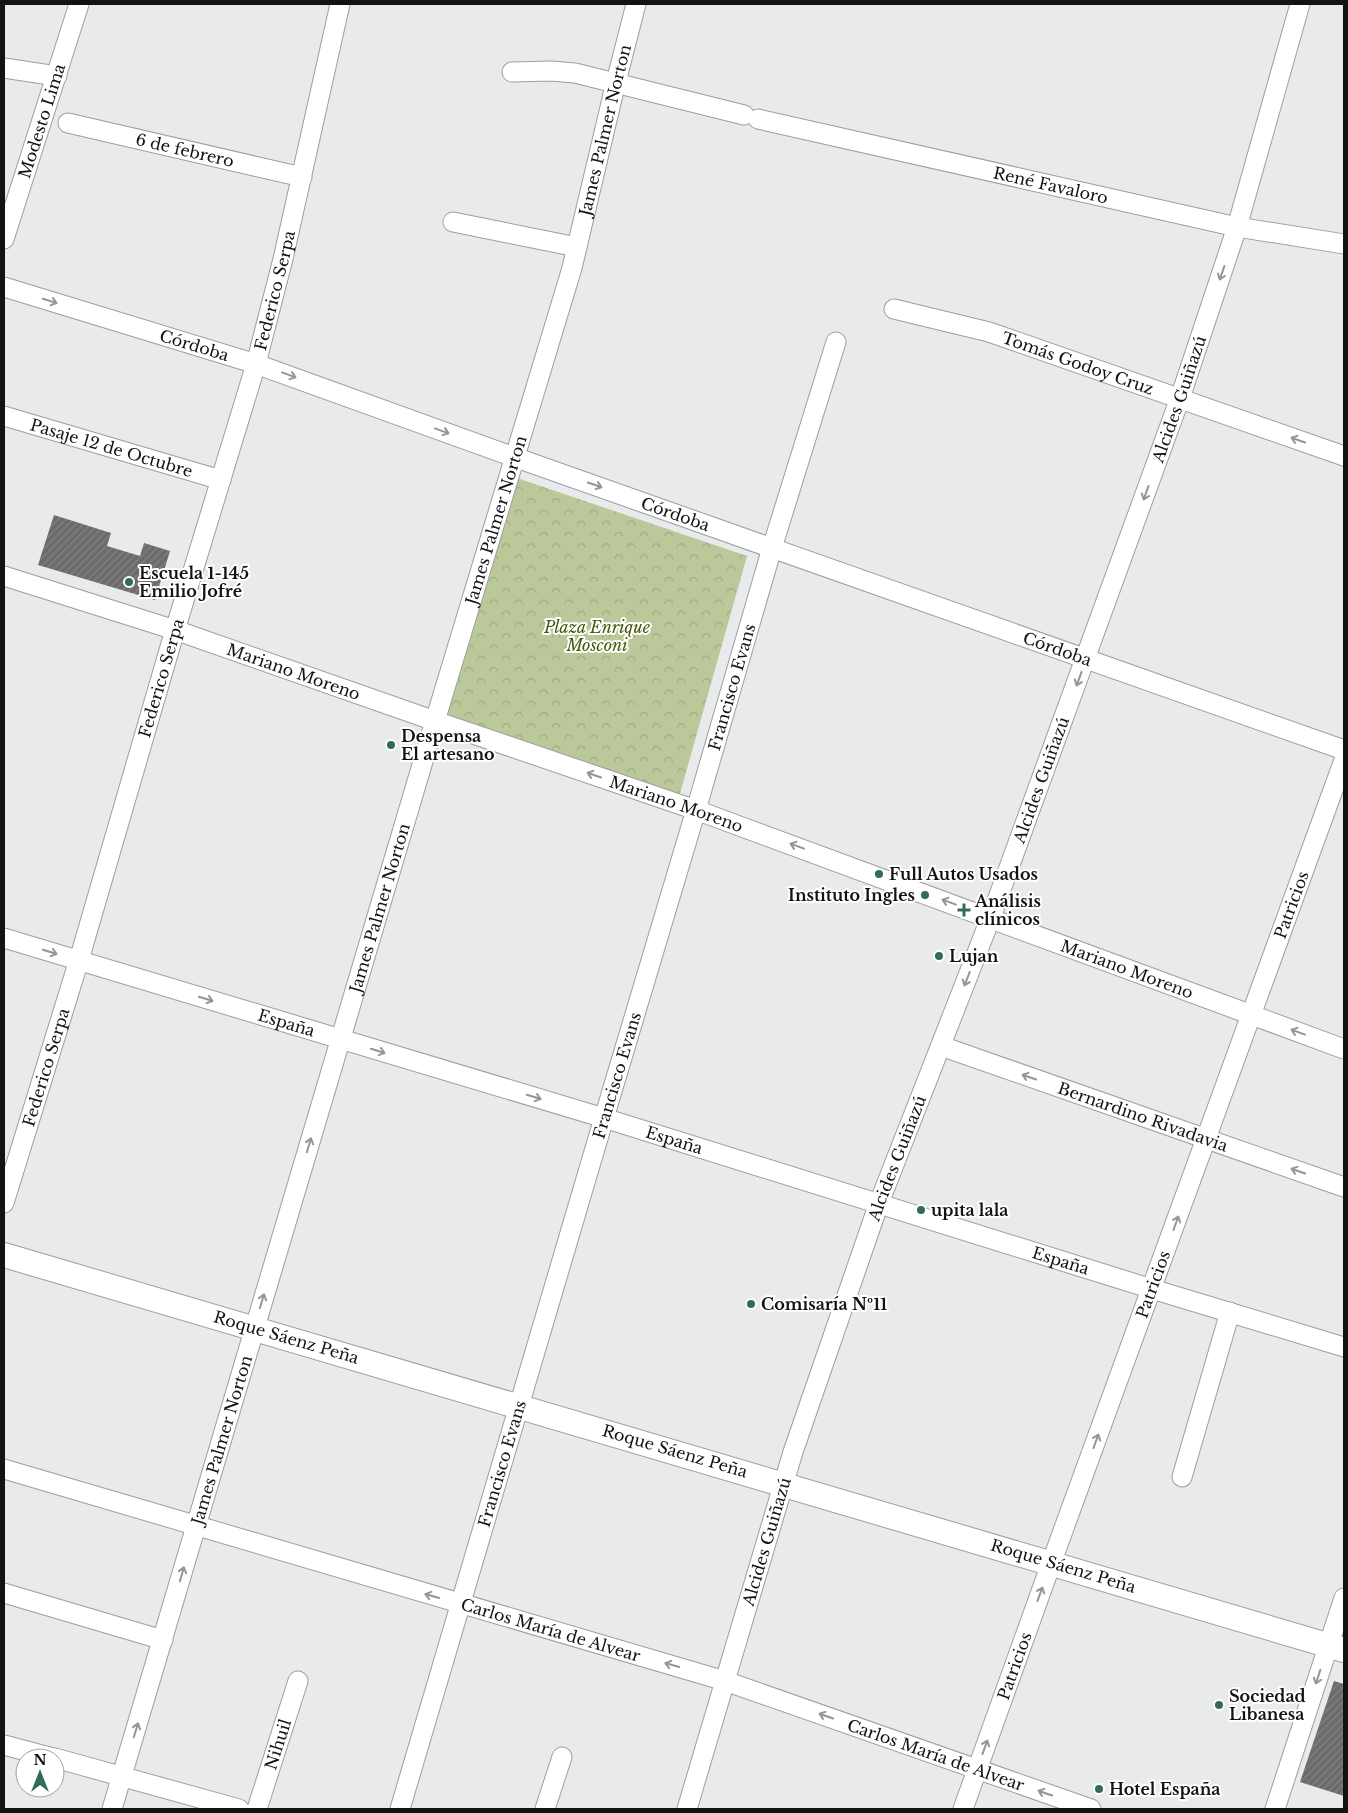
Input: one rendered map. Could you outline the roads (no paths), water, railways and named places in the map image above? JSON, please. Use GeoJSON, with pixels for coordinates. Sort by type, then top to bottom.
{"type":"FeatureCollection","features":[{"type":"Feature","properties":{"kind":"main road","name":"Roque Sáenz Peña"},"geometry":{"type":"LineString","coordinates":[[4,1255],[520,1404],[1052,1561],[1336,1648]]}},
{"type":"Feature","properties":{"kind":"street","name":"Modesto Lima"},"geometry":{"type":"LineString","coordinates":[[4,239],[79,4]]}},
{"type":"Feature","properties":{"kind":"street","name":"Federico Serpa"},"geometry":{"type":"LineString","coordinates":[[4,1203],[79,960],[175,630],[256,364],[302,178],[340,4]]}},
{"type":"Feature","properties":{"kind":"street","name":"James Palmer Norton"},"geometry":{"type":"LineString","coordinates":[[112,1809],[434,721],[577,247],[636,4]]}},
{"type":"Feature","properties":{"kind":"street","name":"Alcides Guiñazú"},"geometry":{"type":"LineString","coordinates":[[687,1809],[784,1482],[880,1203],[991,917],[1180,398],[1237,227],[1300,4]]}},
{"type":"Feature","properties":{"kind":"street"},"geometry":{"type":"LineString","coordinates":[[4,68],[57,76]]}},
{"type":"Feature","properties":{"kind":"street","name":"René Favaloro"},"geometry":{"type":"LineString","coordinates":[[512,72],[551,71],[575,73],[751,117],[1237,227],[1344,244]]}},
{"type":"Feature","properties":{"kind":"street","name":"6 de febrero"},"geometry":{"type":"LineString","coordinates":[[68,123],[302,178]]}},
{"type":"Feature","properties":{"kind":"street"},"geometry":{"type":"LineString","coordinates":[[453,222],[577,247]]}},
{"type":"Feature","properties":{"kind":"street","name":"Córdoba"},"geometry":{"type":"LineString","coordinates":[[4,287],[256,364],[1344,750]]}},
{"type":"Feature","properties":{"kind":"street","name":"Tomás Godoy Cruz"},"geometry":{"type":"LineString","coordinates":[[894,309],[990,332],[1344,456]]}},
{"type":"Feature","properties":{"kind":"street","name":"Francisco Evans"},"geometry":{"type":"LineString","coordinates":[[400,1809],[772,548],[836,342]]}},
{"type":"Feature","properties":{"kind":"street","name":"Pasaje 12 de Octubre"},"geometry":{"type":"LineString","coordinates":[[4,416],[221,480]]}},
{"type":"Feature","properties":{"kind":"street","name":"Mariano Moreno"},"geometry":{"type":"LineString","coordinates":[[4,576],[175,630],[696,810],[1344,1048]]}},
{"type":"Feature","properties":{"kind":"street","name":"Patricios"},"geometry":{"type":"LineString","coordinates":[[963,1809],[1344,760]]}},
{"type":"Feature","properties":{"kind":"street","name":"España"},"geometry":{"type":"LineString","coordinates":[[4,938],[604,1118],[1344,1347]]}},
{"type":"Feature","properties":{"kind":"street","name":"Bernardino Rivadavia"},"geometry":{"type":"LineString","coordinates":[[941,1046],[1344,1187]]}},
{"type":"Feature","properties":{"kind":"street"},"geometry":{"type":"LineString","coordinates":[[1182,1477],[1230,1312]]}},
{"type":"Feature","properties":{"kind":"street","name":"Carlos María de Alvear"},"geometry":{"type":"LineString","coordinates":[[4,1469],[725,1680],[1091,1809]]}},
{"type":"Feature","properties":{"kind":"street"},"geometry":{"type":"LineString","coordinates":[[4,1593],[163,1640]]}},
{"type":"Feature","properties":{"kind":"street"},"geometry":{"type":"LineString","coordinates":[[1275,1809],[1336,1648],[1344,1598]]}},
{"type":"Feature","properties":{"kind":"street","name":"Nihuil"},"geometry":{"type":"LineString","coordinates":[[257,1809],[298,1680]]}},
{"type":"Feature","properties":{"kind":"street"},"geometry":{"type":"LineString","coordinates":[[545,1809],[562,1757]]}},
{"type":"Feature","properties":{"kind":"street"},"geometry":{"type":"LineString","coordinates":[[65,1761],[239,1809]]}},
{"type":"Feature","properties":{"kind":"place","name":"Escuela 1-145 Emilio Jofré"},"geometry":{"type":"Point","coordinates":[129,582]}},
{"type":"Feature","properties":{"kind":"place","name":"Despensa El artesano"},"geometry":{"type":"Point","coordinates":[391,745]}},
{"type":"Feature","properties":{"kind":"place","name":"Full Autos Usados"},"geometry":{"type":"Point","coordinates":[879,874]}},
{"type":"Feature","properties":{"kind":"place","name":"Instituto Ingles"},"geometry":{"type":"Point","coordinates":[925,895]}},
{"type":"Feature","properties":{"kind":"place","name":"Análisis clínicos"},"geometry":{"type":"Point","coordinates":[964,910]}},
{"type":"Feature","properties":{"kind":"place","name":"Lujan"},"geometry":{"type":"Point","coordinates":[939,956]}},
{"type":"Feature","properties":{"kind":"place","name":"upita lala"},"geometry":{"type":"Point","coordinates":[921,1210]}},
{"type":"Feature","properties":{"kind":"place","name":"Comisaría Nº11"},"geometry":{"type":"Point","coordinates":[751,1304]}},
{"type":"Feature","properties":{"kind":"place","name":"Sociedad Libanesa"},"geometry":{"type":"Point","coordinates":[1219,1705]}},
{"type":"Feature","properties":{"kind":"place","name":"Hotel España"},"geometry":{"type":"Point","coordinates":[1099,1789]}},
{"type":"Feature","properties":{"kind":"park label","name":"Plaza Enrique Mosconi"},"geometry":{"type":"Point","coordinates":[597,636]}}]}
